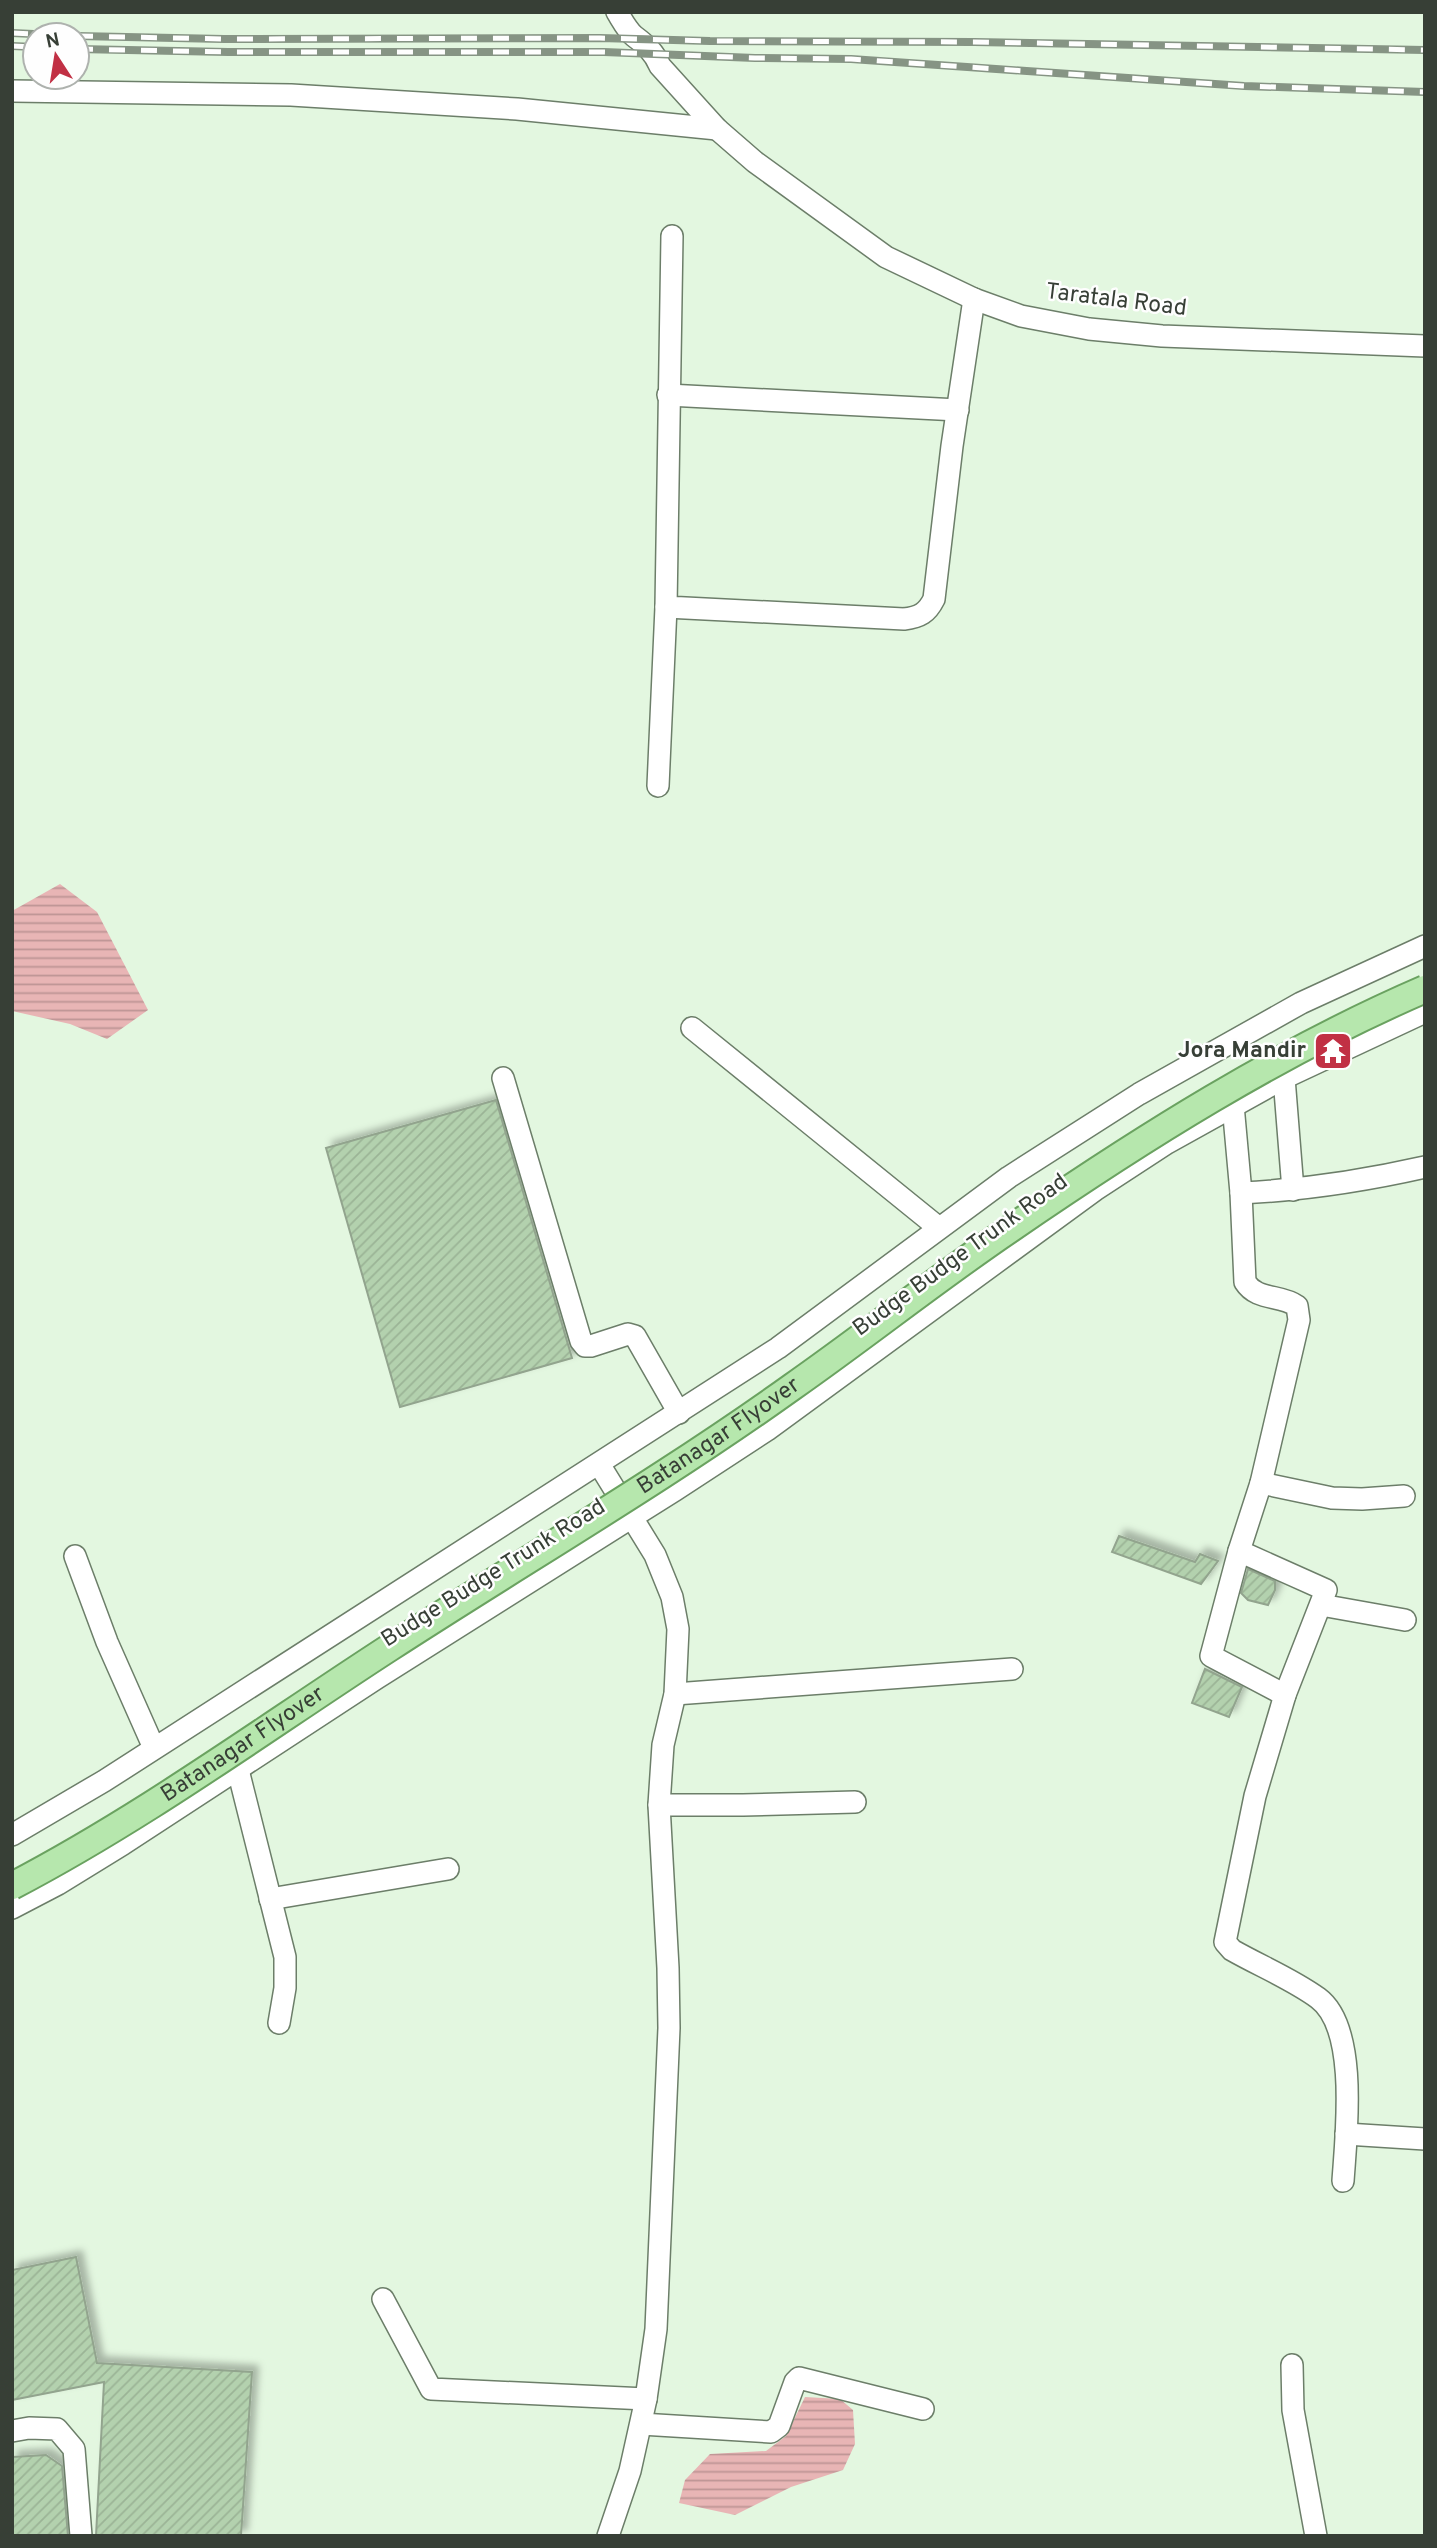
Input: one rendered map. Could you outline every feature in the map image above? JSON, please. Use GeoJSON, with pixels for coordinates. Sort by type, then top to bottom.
{"type":"FeatureCollection","features":[{"type":"Feature","properties":{"kind":"main road","name":"Batanagar Flyover"},"geometry":{"type":"LineString","coordinates":[[12,1886],[166,1796],[390,1647],[707,1445],[792,1388],[1009,1229],[1170,1124],[1326,1037],[1385,1006],[1425,989]]}},
{"type":"Feature","properties":{"kind":"street","name":"Taratala Road"},"geometry":{"type":"LineString","coordinates":[[617,12],[634,35],[655,54],[660,66],[717,129],[755,162],[886,257],[974,299],[1021,316],[1089,329],[1175,336],[1425,346]]}},
{"type":"Feature","properties":{"kind":"street"},"geometry":{"type":"LineString","coordinates":[[12,92],[291,95],[517,109],[717,129]]}},
{"type":"Feature","properties":{"kind":"street"},"geometry":{"type":"LineString","coordinates":[[658,786],[666,607],[672,236]]}},
{"type":"Feature","properties":{"kind":"street"},"geometry":{"type":"LineString","coordinates":[[666,607],[904,619],[916,618],[928,611],[934,600],[952,446],[974,299]]}},
{"type":"Feature","properties":{"kind":"street"},"geometry":{"type":"LineString","coordinates":[[668,395],[958,410]]}},
{"type":"Feature","properties":{"kind":"street","name":"Budge Budge Trunk Road"},"geometry":{"type":"LineString","coordinates":[[12,1835],[104,1781],[778,1348],[1009,1177],[1139,1094],[1300,1003],[1425,946]]}},
{"type":"Feature","properties":{"kind":"street","name":"Budge Budge Trunk Road"},"geometry":{"type":"LineString","coordinates":[[12,1908],[58,1884],[123,1844],[377,1678],[633,1518],[767,1430],[1095,1190],[1167,1143],[1284,1078],[1425,1012]]}},
{"type":"Feature","properties":{"kind":"street"},"geometry":{"type":"LineString","coordinates":[[692,1028],[939,1228]]}},
{"type":"Feature","properties":{"kind":"street"},"geometry":{"type":"LineString","coordinates":[[503,1078],[581,1341],[585,1346],[591,1346],[628,1334],[635,1336],[679,1413]]}},
{"type":"Feature","properties":{"kind":"street"},"geometry":{"type":"LineString","coordinates":[[1284,1078],[1293,1190]]}},
{"type":"Feature","properties":{"kind":"street"},"geometry":{"type":"LineString","coordinates":[[1233,1105],[1245,1282],[1250,1290],[1259,1295],[1291,1302],[1297,1306],[1299,1312],[1261,1483],[1239,1551],[1211,1656],[1285,1695]]}},
{"type":"Feature","properties":{"kind":"street"},"geometry":{"type":"LineString","coordinates":[[1241,1193],[1349,1184],[1425,1167]]}},
{"type":"Feature","properties":{"kind":"street"},"geometry":{"type":"LineString","coordinates":[[599,1464],[654,1555],[672,1597],[678,1629],[675,1694],[663,1745],[659,1805],[668,1968],[668,2028],[656,2329],[646,2399],[630,2471],[608,2536]]}},
{"type":"Feature","properties":{"kind":"street"},"geometry":{"type":"LineString","coordinates":[[1261,1483],[1332,1498],[1404,1496]]}},
{"type":"Feature","properties":{"kind":"street"},"geometry":{"type":"LineString","coordinates":[[1239,1551],[1326,1590],[1285,1695],[1252,1806],[1225,1942],[1232,1950],[1320,1999],[1332,2015],[1343,2050],[1349,2087],[1343,2181]]}},
{"type":"Feature","properties":{"kind":"street"},"geometry":{"type":"LineString","coordinates":[[75,1556],[107,1642],[154,1748]]}},
{"type":"Feature","properties":{"kind":"street"},"geometry":{"type":"LineString","coordinates":[[1321,1605],[1405,1620]]}},
{"type":"Feature","properties":{"kind":"street"},"geometry":{"type":"LineString","coordinates":[[675,1694],[1012,1669]]}},
{"type":"Feature","properties":{"kind":"street"},"geometry":{"type":"LineString","coordinates":[[232,1774],[285,1957],[285,1988],[279,2023]]}},
{"type":"Feature","properties":{"kind":"street"},"geometry":{"type":"LineString","coordinates":[[232,1774],[270,1943]]}},
{"type":"Feature","properties":{"kind":"street"},"geometry":{"type":"LineString","coordinates":[[659,1805],[855,1802]]}},
{"type":"Feature","properties":{"kind":"street"},"geometry":{"type":"LineString","coordinates":[[270,1899],[448,1869]]}},
{"type":"Feature","properties":{"kind":"street"},"geometry":{"type":"LineString","coordinates":[[1346,2134],[1425,2138]]}},
{"type":"Feature","properties":{"kind":"street"},"geometry":{"type":"LineString","coordinates":[[383,2299],[432,2389],[646,2399]]}},
{"type":"Feature","properties":{"kind":"street"},"geometry":{"type":"LineString","coordinates":[[1292,2365],[1293,2410],[1316,2536]]}},
{"type":"Feature","properties":{"kind":"street"},"geometry":{"type":"LineString","coordinates":[[640,2424],[771,2432],[779,2426],[795,2382],[800,2378],[923,2409]]}},
{"type":"Feature","properties":{"kind":"street"},"geometry":{"type":"LineString","coordinates":[[12,2431],[29,2428],[57,2429],[74,2449],[80,2536]]}},
{"type":"Feature","properties":{"kind":"shaded area"},"geometry":{"type":"Polygon","coordinates":[[[60,884],[97,912],[148,1010],[107,1039],[70,1024],[12,1011],[12,911],[60,884]]]}},
{"type":"Feature","properties":{"kind":"shaded area"},"geometry":{"type":"Polygon","coordinates":[[[805,2397],[840,2399],[853,2410],[855,2444],[843,2470],[791,2487],[735,2515],[679,2503],[685,2480],[710,2454],[766,2451],[786,2436],[805,2397]]]}},
{"type":"Feature","properties":{"kind":"building"},"geometry":{"type":"Polygon","coordinates":[[[496,1100],[572,1358],[400,1407],[326,1148],[496,1100]]]}},
{"type":"Feature","properties":{"kind":"building"},"geometry":{"type":"Polygon","coordinates":[[[1119,1536],[1195,1562],[1200,1554],[1218,1561],[1201,1584],[1112,1552],[1119,1536]]]}},
{"type":"Feature","properties":{"kind":"building"},"geometry":{"type":"Polygon","coordinates":[[[1248,1569],[1275,1581],[1275,1590],[1268,1605],[1248,1600],[1241,1593],[1248,1569]]]}},
{"type":"Feature","properties":{"kind":"building"},"geometry":{"type":"Polygon","coordinates":[[[1205,1669],[1242,1687],[1229,1717],[1192,1703],[1205,1669]]]}},
{"type":"Feature","properties":{"kind":"building"},"geometry":{"type":"Polygon","coordinates":[[[76,2257],[97,2363],[252,2372],[241,2536],[96,2536],[104,2382],[12,2400],[12,2270],[76,2257]]]}},
{"type":"Feature","properties":{"kind":"building"},"geometry":{"type":"Polygon","coordinates":[[[46,2455],[62,2466],[68,2536],[12,2536],[12,2457],[46,2455]]]}},
{"type":"Feature","properties":{"kind":"railway"},"geometry":{"type":"LineString","coordinates":[[12,33],[21,33]]}},
{"type":"Feature","properties":{"kind":"railway"},"geometry":{"type":"LineString","coordinates":[[91,36],[224,39],[600,38],[1425,50]]}},
{"type":"Feature","properties":{"kind":"railway"},"geometry":{"type":"LineString","coordinates":[[12,46],[21,46]]}},
{"type":"Feature","properties":{"kind":"railway"},"geometry":{"type":"LineString","coordinates":[[91,49],[604,52],[851,59],[1244,86],[1425,92]]}},
{"type":"Feature","properties":{"kind":"place","name":"Jora Mandir"},"geometry":{"type":"Point","coordinates":[1333,1051]}}]}
